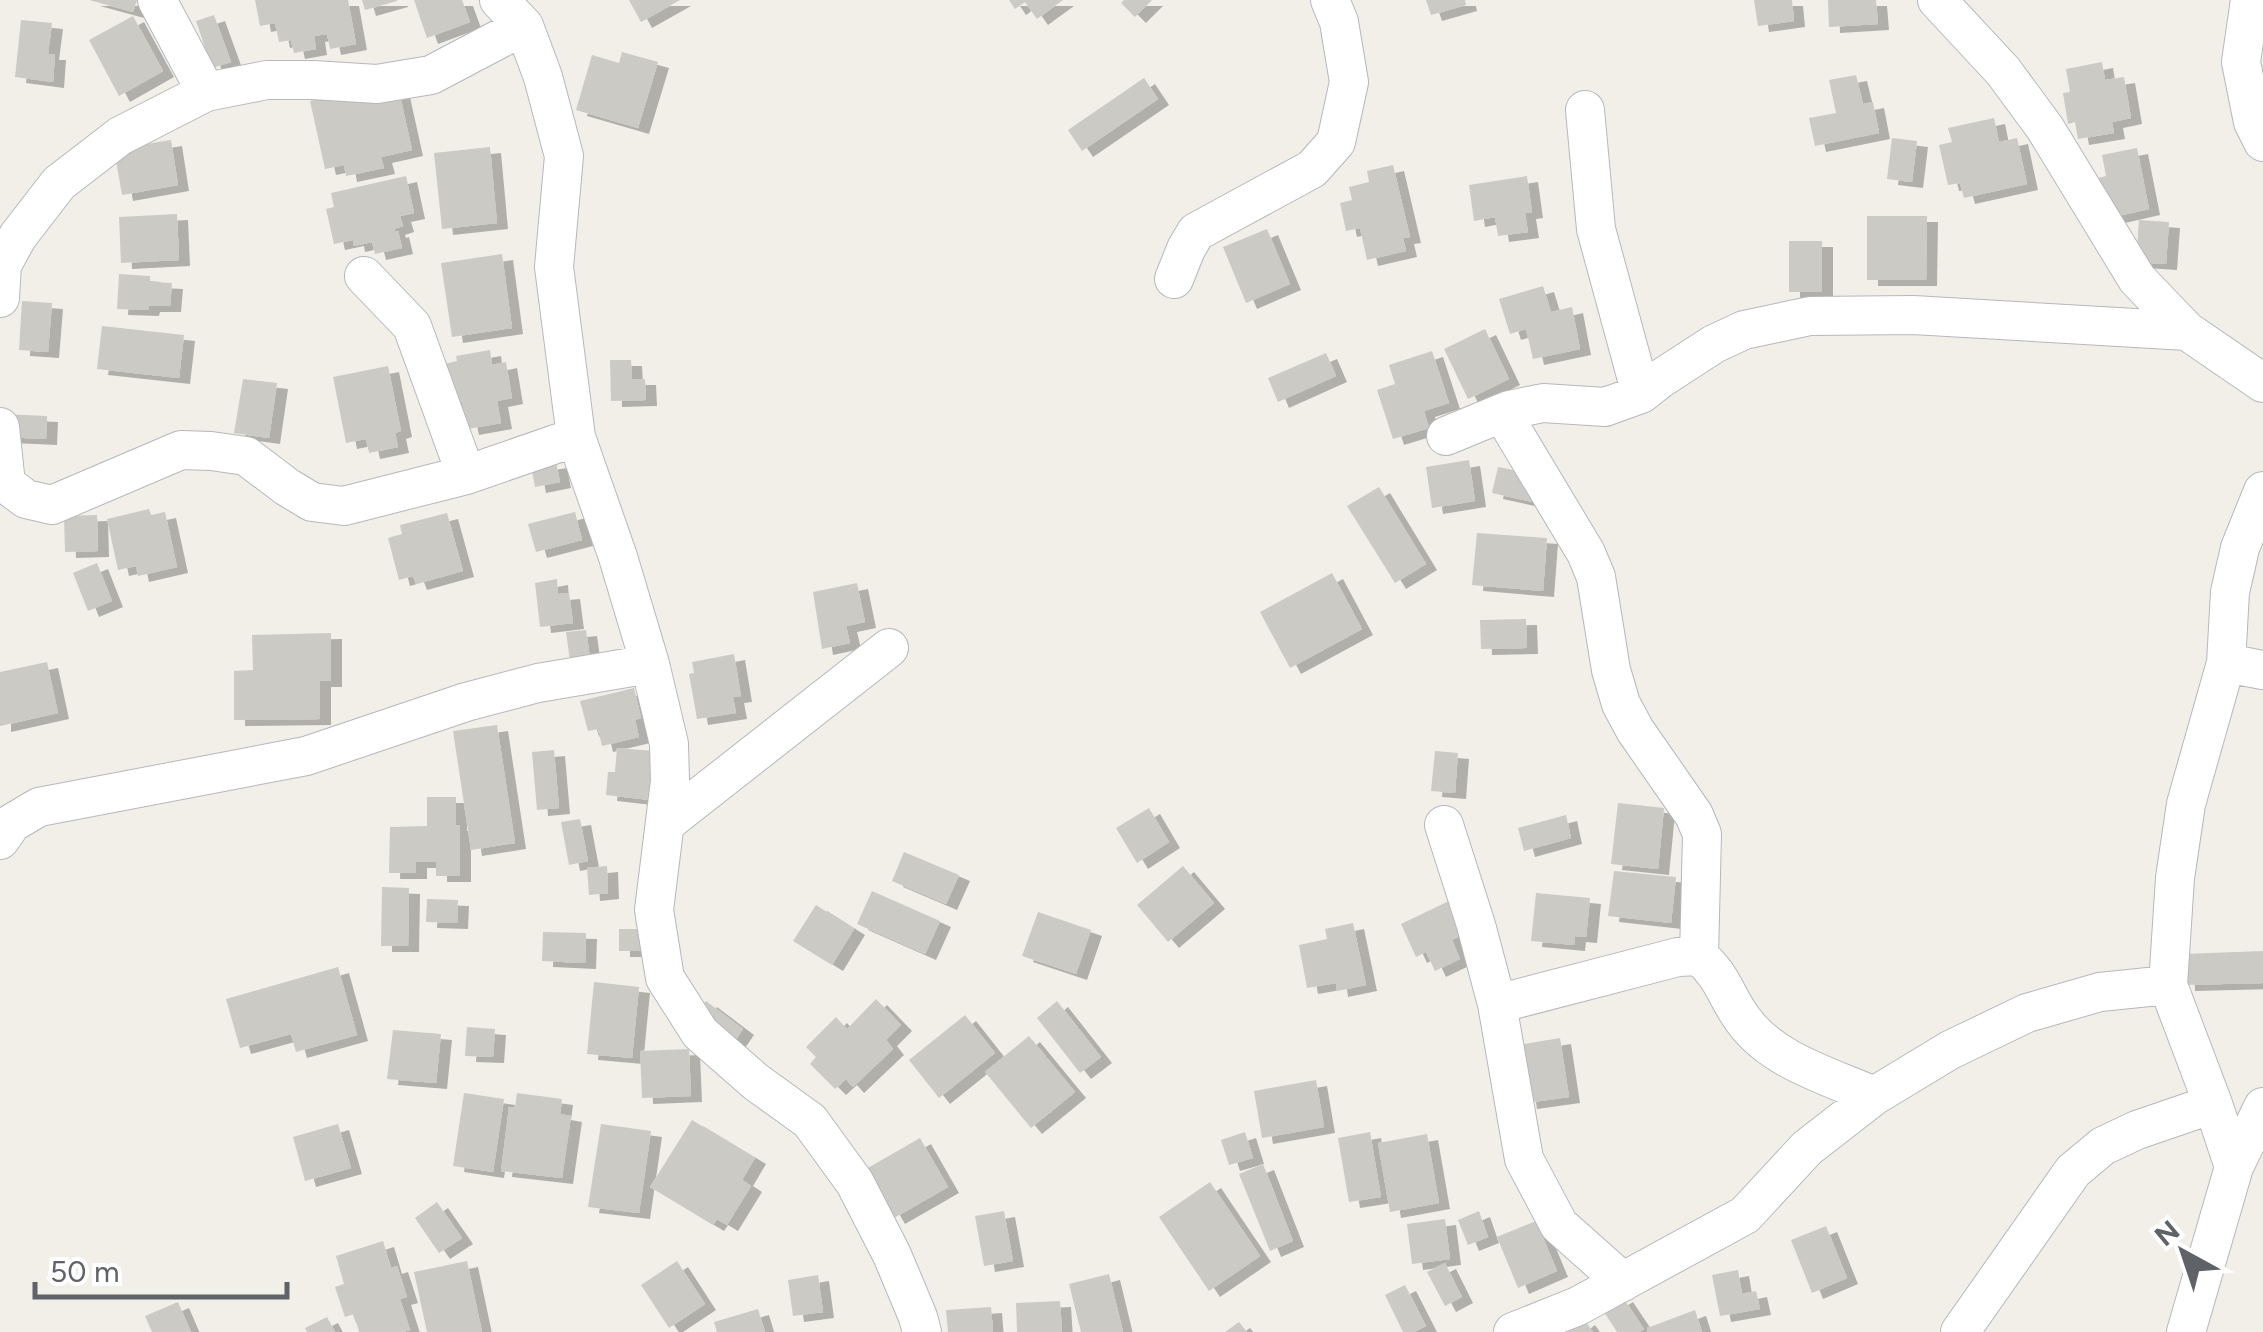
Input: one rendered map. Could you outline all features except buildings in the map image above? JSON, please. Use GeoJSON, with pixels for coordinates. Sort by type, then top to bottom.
{"type":"FeatureCollection","features":[{"type":"Feature","properties":{"kind":"street"},"geometry":{"type":"LineString","coordinates":[[157,0],[206,92]]}},
{"type":"Feature","properties":{"kind":"street"},"geometry":{"type":"LineString","coordinates":[[1174,279],[1196,232],[1312,170],[1336,142],[1350,82],[1339,22],[1330,0]]}},
{"type":"Feature","properties":{"kind":"street"},"geometry":{"type":"LineString","coordinates":[[1937,0],[2002,71],[2045,128],[2137,279],[2187,331],[2263,382]]}},
{"type":"Feature","properties":{"kind":"street"},"geometry":{"type":"LineString","coordinates":[[2250,0],[2241,62],[2253,122],[2263,142]]}},
{"type":"Feature","properties":{"kind":"street"},"geometry":{"type":"LineString","coordinates":[[0,298],[2,266],[18,236],[59,183],[120,136],[206,92],[267,80],[377,84],[431,76],[512,13],[543,76],[564,156],[554,267],[576,437],[618,557],[669,744],[670,781],[654,910],[665,978],[700,1033],[756,1082],[810,1121],[821,1136],[855,1183],[892,1255],[922,1332]]}},
{"type":"Feature","properties":{"kind":"street"},"geometry":{"type":"LineString","coordinates":[[1585,110],[1596,229],[1641,394]]}},
{"type":"Feature","properties":{"kind":"street"},"geometry":{"type":"LineString","coordinates":[[364,276],[412,326],[466,475]]}},
{"type":"Feature","properties":{"kind":"street"},"geometry":{"type":"LineString","coordinates":[[1446,436],[1502,413],[1544,403],[1605,407],[1641,394],[1714,344],[1744,330],[1810,316],[1913,315],[2187,331]]}},
{"type":"Feature","properties":{"kind":"street"},"geometry":{"type":"LineString","coordinates":[[1502,413],[1586,552],[1596,577],[1611,670],[1621,704],[1702,834],[1699,956]]}},
{"type":"Feature","properties":{"kind":"street"},"geometry":{"type":"LineString","coordinates":[[0,427],[6,484],[26,500],[52,504],[181,450],[246,456],[312,502],[344,506],[466,475],[576,437]]}},
{"type":"Feature","properties":{"kind":"street"},"geometry":{"type":"LineString","coordinates":[[2234,1167],[2168,985],[2175,878],[2186,804],[2226,664],[2230,592],[2236,563],[2263,490]]}},
{"type":"Feature","properties":{"kind":"street"},"geometry":{"type":"LineString","coordinates":[[666,823],[888,648]]}},
{"type":"Feature","properties":{"kind":"street"},"geometry":{"type":"LineString","coordinates":[[0,840],[12,823],[39,807],[306,756],[466,702],[538,683],[650,664]]}},
{"type":"Feature","properties":{"kind":"street"},"geometry":{"type":"LineString","coordinates":[[2226,664],[2263,670]]}},
{"type":"Feature","properties":{"kind":"street"},"geometry":{"type":"LineString","coordinates":[[1444,825],[1497,1004],[1524,1159],[1560,1226],[1623,1282]]}},
{"type":"Feature","properties":{"kind":"street"},"geometry":{"type":"LineString","coordinates":[[1497,1004],[1678,956],[1699,956],[1715,970],[1744,1023],[1771,1047],[1874,1096]]}},
{"type":"Feature","properties":{"kind":"street"},"geometry":{"type":"LineString","coordinates":[[1513,1332],[1578,1306],[1745,1215],[1807,1148],[1874,1096],[1950,1050],[2027,1014],[2100,992],[2168,985]]}},
{"type":"Feature","properties":{"kind":"street"},"geometry":{"type":"LineString","coordinates":[[1960,1332],[2073,1171],[2103,1146],[2213,1104]]}},
{"type":"Feature","properties":{"kind":"street"},"geometry":{"type":"LineString","coordinates":[[2186,1332],[2234,1167],[2263,1107]]}}]}
